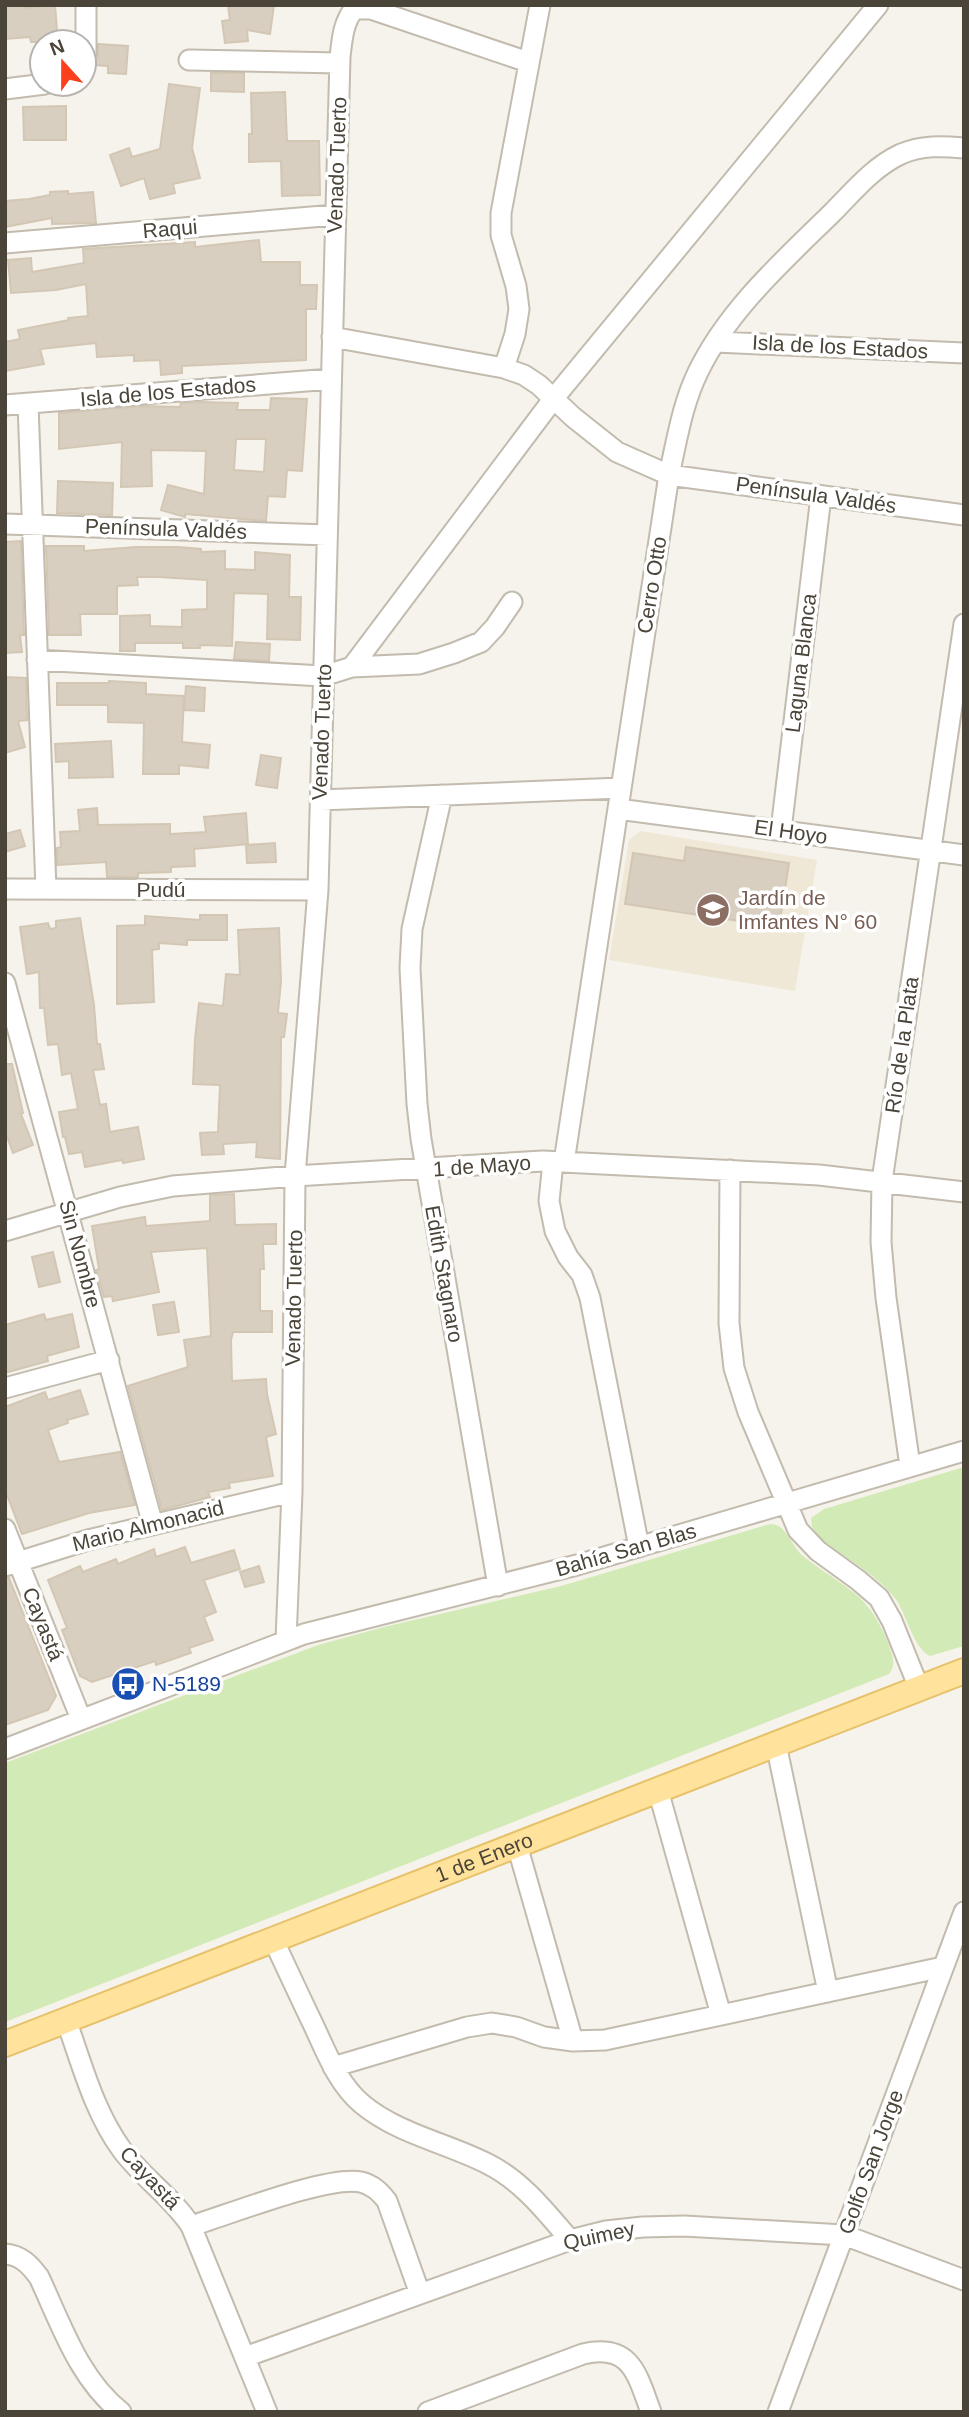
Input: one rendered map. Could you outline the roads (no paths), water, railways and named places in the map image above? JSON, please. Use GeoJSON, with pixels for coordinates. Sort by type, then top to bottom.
{"type":"FeatureCollection","features":[{"type":"Feature","properties":{"kind":"main road","name":"1 de Enero"},"geometry":{"type":"LineString","coordinates":[[5,2044],[964,1671]]}},
{"type":"Feature","properties":{"kind":"street"},"geometry":{"type":"LineString","coordinates":[[86,5],[86,28]]}},
{"type":"Feature","properties":{"kind":"street"},"geometry":{"type":"LineString","coordinates":[[504,368],[515,334],[519,309],[516,285],[500,235],[501,213],[540,5]]}},
{"type":"Feature","properties":{"kind":"street"},"geometry":{"type":"LineString","coordinates":[[352,667],[554,398],[878,5]]}},
{"type":"Feature","properties":{"kind":"street","name":"Venado Tuerto"},"geometry":{"type":"LineString","coordinates":[[286,1640],[292,1492],[295,1176],[318,890],[340,63],[347,18],[354,9],[371,9],[528,62]]}},
{"type":"Feature","properties":{"kind":"street"},"geometry":{"type":"LineString","coordinates":[[189,60],[340,63]]}},
{"type":"Feature","properties":{"kind":"street"},"geometry":{"type":"LineString","coordinates":[[5,89],[28,86]]}},
{"type":"Feature","properties":{"kind":"street","name":"Cerro Otto"},"geometry":{"type":"LineString","coordinates":[[639,1547],[590,1298],[582,1275],[568,1257],[555,1231],[550,1201],[618,809],[669,475],[684,408],[698,372],[716,342],[771,272],[877,169],[898,155],[920,147],[964,148]]}},
{"type":"Feature","properties":{"kind":"street","name":"Raqui"},"geometry":{"type":"LineString","coordinates":[[5,243],[335,215]]}},
{"type":"Feature","properties":{"kind":"street","name":"Península Valdés"},"geometry":{"type":"LineString","coordinates":[[332,337],[504,368],[524,375],[617,452],[669,475],[964,515]]}},
{"type":"Feature","properties":{"kind":"street","name":"Isla de los Estados"},"geometry":{"type":"LineString","coordinates":[[716,342],[964,353]]}},
{"type":"Feature","properties":{"kind":"street","name":"Isla de los Estados"},"geometry":{"type":"LineString","coordinates":[[5,405],[331,379]]}},
{"type":"Feature","properties":{"kind":"street"},"geometry":{"type":"LineString","coordinates":[[28,404],[46,889]]}},
{"type":"Feature","properties":{"kind":"street","name":"Laguna Blanca"},"geometry":{"type":"LineString","coordinates":[[781,830],[821,496]]}},
{"type":"Feature","properties":{"kind":"street","name":"Península Valdés"},"geometry":{"type":"LineString","coordinates":[[5,524],[327,535]]}},
{"type":"Feature","properties":{"kind":"street"},"geometry":{"type":"LineString","coordinates":[[37,660],[323,676],[352,667],[419,664],[454,653],[481,642],[512,602]]}},
{"type":"Feature","properties":{"kind":"street","name":"Río de la Plata"},"geometry":{"type":"LineString","coordinates":[[910,1466],[886,1298],[881,1242],[882,1181],[964,625]]}},
{"type":"Feature","properties":{"kind":"street"},"geometry":{"type":"LineString","coordinates":[[320,800],[621,788]]}},
{"type":"Feature","properties":{"kind":"street","name":"Edith Stagnaro"},"geometry":{"type":"LineString","coordinates":[[442,795],[412,929],[411,968],[417,1104],[498,1586]]}},
{"type":"Feature","properties":{"kind":"street","name":"El Hoyo"},"geometry":{"type":"LineString","coordinates":[[618,809],[964,855]]}},
{"type":"Feature","properties":{"kind":"street","name":"Pudú"},"geometry":{"type":"LineString","coordinates":[[5,889],[318,890]]}},
{"type":"Feature","properties":{"kind":"street","name":"Sin Nombre"},"geometry":{"type":"LineString","coordinates":[[5,983],[153,1525]]}},
{"type":"Feature","properties":{"kind":"street","name":"1 de Mayo"},"geometry":{"type":"LineString","coordinates":[[5,1231],[145,1191],[295,1176],[558,1162],[882,1181],[964,1192]]}},
{"type":"Feature","properties":{"kind":"street"},"geometry":{"type":"LineString","coordinates":[[730,1170],[729,1323],[734,1368],[748,1412],[785,1503],[799,1530],[808,1542],[878,1598],[892,1621],[919,1688]]}},
{"type":"Feature","properties":{"kind":"street"},"geometry":{"type":"LineString","coordinates":[[5,1388],[109,1360]]}},
{"type":"Feature","properties":{"kind":"street","name":"Bahía San Blas"},"geometry":{"type":"LineString","coordinates":[[5,1749],[286,1640],[341,1623],[498,1586],[639,1547],[964,1451]]}},
{"type":"Feature","properties":{"kind":"street","name":"Mario Almonacid"},"geometry":{"type":"LineString","coordinates":[[12,1563],[88,1540],[292,1492]]}},
{"type":"Feature","properties":{"kind":"street","name":"Cayastá"},"geometry":{"type":"LineString","coordinates":[[5,1529],[12,1563],[81,1719]]}},
{"type":"Feature","properties":{"kind":"street"},"geometry":{"type":"LineString","coordinates":[[776,1744],[828,1992]]}},
{"type":"Feature","properties":{"kind":"street"},"geometry":{"type":"LineString","coordinates":[[658,1790],[721,2015]]}},
{"type":"Feature","properties":{"kind":"street"},"geometry":{"type":"LineString","coordinates":[[517,1844],[573,2041]]}},
{"type":"Feature","properties":{"kind":"street","name":"Golfo San Jorge"},"geometry":{"type":"LineString","coordinates":[[778,2412],[964,1912]]}},
{"type":"Feature","properties":{"kind":"street"},"geometry":{"type":"LineString","coordinates":[[273,1940],[333,2067],[361,2103],[379,2116],[490,2164],[512,2178],[570,2240]]}},
{"type":"Feature","properties":{"kind":"street"},"geometry":{"type":"LineString","coordinates":[[333,2067],[467,2027],[492,2023],[516,2027],[544,2038],[605,2040],[943,1967]]}},
{"type":"Feature","properties":{"kind":"street","name":"Cayastá"},"geometry":{"type":"LineString","coordinates":[[66,2021],[106,2124],[140,2172],[179,2208],[191,2226],[267,2412]]}},
{"type":"Feature","properties":{"kind":"street"},"geometry":{"type":"LineString","coordinates":[[191,2226],[316,2187],[342,2181],[362,2182],[377,2189],[387,2201],[420,2294]]}},
{"type":"Feature","properties":{"kind":"street","name":"Quimey"},"geometry":{"type":"LineString","coordinates":[[245,2357],[570,2240],[606,2231],[643,2227],[684,2226],[844,2235],[964,2280]]}},
{"type":"Feature","properties":{"kind":"street"},"geometry":{"type":"LineString","coordinates":[[5,2254],[13,2255],[27,2263],[39,2277],[88,2378],[105,2399],[121,2412]]}},
{"type":"Feature","properties":{"kind":"street"},"geometry":{"type":"LineString","coordinates":[[428,2412],[583,2354],[601,2350],[617,2353],[630,2365],[651,2412]]}},
{"type":"Feature","properties":{"kind":"place","name":"Jardín de Imfantes N° 60"},"geometry":{"type":"Point","coordinates":[713,910]}},
{"type":"Feature","properties":{"kind":"place","name":"N-5189"},"geometry":{"type":"Point","coordinates":[128,1684]}}]}
